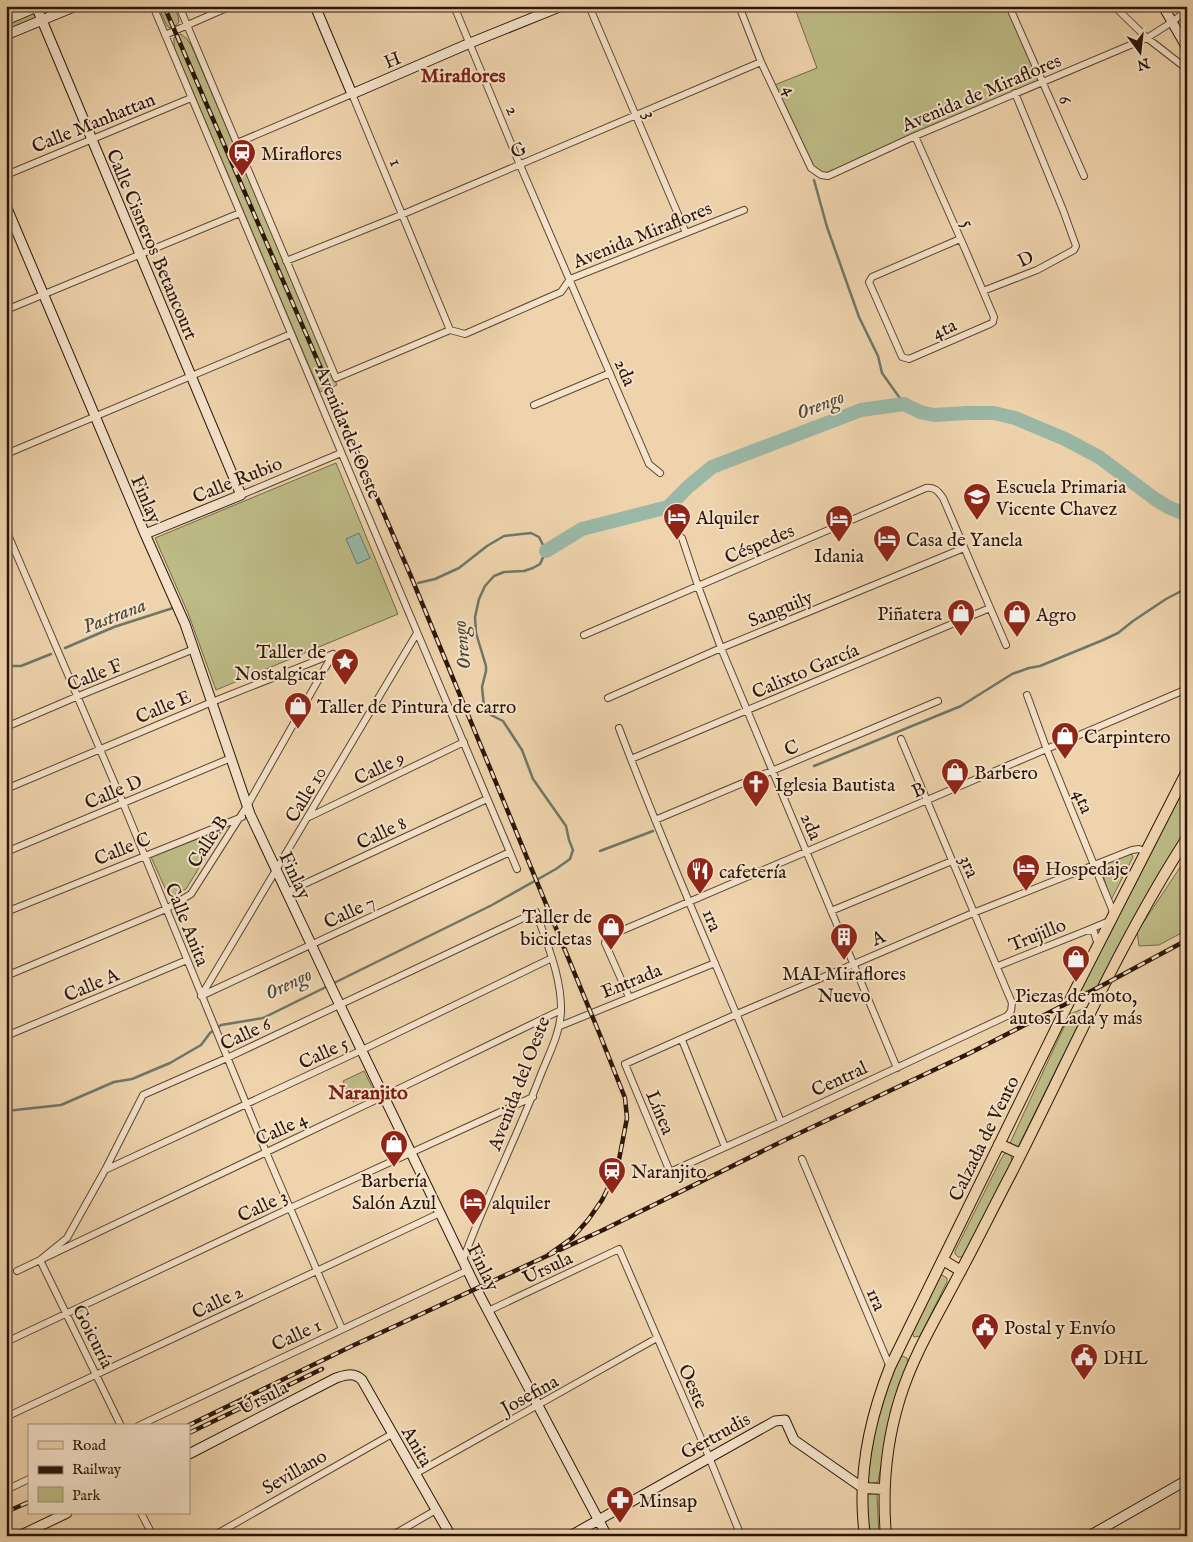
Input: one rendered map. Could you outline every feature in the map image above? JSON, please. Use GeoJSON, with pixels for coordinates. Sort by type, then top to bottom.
{"type":"FeatureCollection","features":[{"type":"Feature","properties":{"kind":"main road","name":"Calzada de Vento"},"geometry":{"type":"LineString","coordinates":[[865,1536],[863,1488],[869,1432],[890,1367],[999,1144],[1187,771]]}},
{"type":"Feature","properties":{"kind":"main road"},"geometry":{"type":"LineString","coordinates":[[886,1536],[884,1490],[890,1433],[903,1390],[919,1350],[1021,1154],[1098,994],[1143,910],[1187,838]]}},
{"type":"Feature","properties":{"kind":"main road"},"geometry":{"type":"LineString","coordinates":[[999,1144],[1021,1154]]}},
{"type":"Feature","properties":{"kind":"main road"},"geometry":{"type":"LineString","coordinates":[[943,1260],[961,1271]]}},
{"type":"Feature","properties":{"kind":"main road"},"geometry":{"type":"LineString","coordinates":[[863,1488],[884,1490]]}},
{"type":"Feature","properties":{"kind":"street"},"geometry":{"type":"LineString","coordinates":[[6,36],[76,6]]}},
{"type":"Feature","properties":{"kind":"street","name":"Avenida del Oeste"},"geometry":{"type":"LineString","coordinates":[[153,6],[517,869]]}},
{"type":"Feature","properties":{"kind":"street","name":"Avenida del Oeste"},"geometry":{"type":"LineString","coordinates":[[179,6],[336,378]]}},
{"type":"Feature","properties":{"kind":"street"},"geometry":{"type":"LineString","coordinates":[[165,35],[231,6]]}},
{"type":"Feature","properties":{"kind":"street","name":"1"},"geometry":{"type":"LineString","coordinates":[[315,6],[450,330]]}},
{"type":"Feature","properties":{"kind":"street","name":"2"},"geometry":{"type":"LineString","coordinates":[[454,6],[570,279]]}},
{"type":"Feature","properties":{"kind":"street","name":"H"},"geometry":{"type":"LineString","coordinates":[[237,143],[470,43],[562,6]]}},
{"type":"Feature","properties":{"kind":"street","name":"3"},"geometry":{"type":"LineString","coordinates":[[588,6],[686,233]]}},
{"type":"Feature","properties":{"kind":"street","name":"4"},"geometry":{"type":"LineString","coordinates":[[739,6],[761,62],[811,168],[821,175],[828,176]]}},
{"type":"Feature","properties":{"kind":"street","name":"6"},"geometry":{"type":"LineString","coordinates":[[1009,6],[1084,176]]}},
{"type":"Feature","properties":{"kind":"street"},"geometry":{"type":"LineString","coordinates":[[1114,6],[1147,38],[1187,69]]}},
{"type":"Feature","properties":{"kind":"street"},"geometry":{"type":"LineString","coordinates":[[1163,6],[1187,48]]}},
{"type":"Feature","properties":{"kind":"street"},"geometry":{"type":"LineString","coordinates":[[6,20],[37,7]]}},
{"type":"Feature","properties":{"kind":"street","name":"Calle Cisneros Betancourt"},"geometry":{"type":"LineString","coordinates":[[37,7],[241,495]]}},
{"type":"Feature","properties":{"kind":"street"},"geometry":{"type":"LineString","coordinates":[[1147,38],[1187,10]]}},
{"type":"Feature","properties":{"kind":"street","name":"Avenida de Miraflores"},"geometry":{"type":"LineString","coordinates":[[828,176],[915,136],[1147,38]]}},
{"type":"Feature","properties":{"kind":"street","name":"G"},"geometry":{"type":"LineString","coordinates":[[286,261],[401,215],[761,62]]}},
{"type":"Feature","properties":{"kind":"street","name":"D"},"geometry":{"type":"LineString","coordinates":[[983,291],[1037,270],[1074,250],[1076,246],[1064,210],[1015,94]]}},
{"type":"Feature","properties":{"kind":"street","name":"Calle Manhattan"},"geometry":{"type":"LineString","coordinates":[[6,175],[191,98]]}},
{"type":"Feature","properties":{"kind":"street","name":"5"},"geometry":{"type":"LineString","coordinates":[[915,136],[994,317],[993,322]]}},
{"type":"Feature","properties":{"kind":"street","name":"Finlay"},"geometry":{"type":"LineString","coordinates":[[6,206],[144,534],[182,617],[249,810],[339,1004],[488,1312],[607,1536]]}},
{"type":"Feature","properties":{"kind":"street","name":"Avenida Miraflores"},"geometry":{"type":"LineString","coordinates":[[336,378],[450,330],[465,334],[561,292],[570,279],[744,210]]}},
{"type":"Feature","properties":{"kind":"street"},"geometry":{"type":"LineString","coordinates":[[6,310],[240,213]]}},
{"type":"Feature","properties":{"kind":"street","name":"4ta"},"geometry":{"type":"LineString","coordinates":[[960,239],[872,277],[870,282],[902,357],[906,359],[993,322]]}},
{"type":"Feature","properties":{"kind":"street","name":"2da"},"geometry":{"type":"LineString","coordinates":[[570,279],[649,464],[660,473]]}},
{"type":"Feature","properties":{"kind":"street"},"geometry":{"type":"LineString","coordinates":[[6,454],[291,334]]}},
{"type":"Feature","properties":{"kind":"street"},"geometry":{"type":"LineString","coordinates":[[534,405],[610,373]]}},
{"type":"Feature","properties":{"kind":"street","name":"Calle Rubio"},"geometry":{"type":"LineString","coordinates":[[144,534],[341,453]]}},
{"type":"Feature","properties":{"kind":"street","name":"Céspedes"},"geometry":{"type":"LineString","coordinates":[[584,635],[926,488],[935,488],[943,498],[964,548]]}},
{"type":"Feature","properties":{"kind":"street","name":"Calle Anita"},"geometry":{"type":"LineString","coordinates":[[6,530],[122,803],[246,1105],[342,1329]]}},
{"type":"Feature","properties":{"kind":"street","name":"2da"},"geometry":{"type":"LineString","coordinates":[[682,538],[721,648],[897,1068]]}},
{"type":"Feature","properties":{"kind":"street"},"geometry":{"type":"LineString","coordinates":[[964,548],[1006,646]]}},
{"type":"Feature","properties":{"kind":"street","name":"Sanguily"},"geometry":{"type":"LineString","coordinates":[[608,698],[721,648],[964,548]]}},
{"type":"Feature","properties":{"kind":"street","name":"Calixto García"},"geometry":{"type":"LineString","coordinates":[[631,759],[990,608]]}},
{"type":"Feature","properties":{"kind":"street","name":"Calle 10"},"geometry":{"type":"LineString","coordinates":[[201,996],[417,633]]}},
{"type":"Feature","properties":{"kind":"street","name":"Calle F"},"geometry":{"type":"LineString","coordinates":[[6,727],[194,649]]}},
{"type":"Feature","properties":{"kind":"street","name":"Calle E"},"geometry":{"type":"LineString","coordinates":[[6,789],[212,702],[332,654]]}},
{"type":"Feature","properties":{"kind":"street","name":"Calle B"},"geometry":{"type":"LineString","coordinates":[[249,810],[332,654]]}},
{"type":"Feature","properties":{"kind":"street","name":"B"},"geometry":{"type":"LineString","coordinates":[[629,997],[606,944],[606,939],[609,936],[1187,690]]}},
{"type":"Feature","properties":{"kind":"street","name":"4ta"},"geometry":{"type":"LineString","coordinates":[[1027,695],[1047,750],[1112,909],[1113,918]]}},
{"type":"Feature","properties":{"kind":"street","name":"C"},"geometry":{"type":"LineString","coordinates":[[654,820],[938,702]]}},
{"type":"Feature","properties":{"kind":"street","name":"1ra"},"geometry":{"type":"LineString","coordinates":[[619,728],[654,820],[690,901],[780,1122]]}},
{"type":"Feature","properties":{"kind":"street","name":"3ra"},"geometry":{"type":"LineString","coordinates":[[902,739],[1012,1003]]}},
{"type":"Feature","properties":{"kind":"street","name":"Calle 9"},"geometry":{"type":"LineString","coordinates":[[308,818],[464,742]]}},
{"type":"Feature","properties":{"kind":"street","name":"Calle D"},"geometry":{"type":"LineString","coordinates":[[6,852],[231,758]]}},
{"type":"Feature","properties":{"kind":"street","name":"Calle 8"},"geometry":{"type":"LineString","coordinates":[[287,892],[487,799]]}},
{"type":"Feature","properties":{"kind":"street","name":"Calle C"},"geometry":{"type":"LineString","coordinates":[[6,912],[241,817],[249,810]]}},
{"type":"Feature","properties":{"kind":"street","name":"Calle B"},"geometry":{"type":"LineString","coordinates":[[6,976],[166,909],[191,894],[241,817]]}},
{"type":"Feature","properties":{"kind":"street","name":"A"},"geometry":{"type":"LineString","coordinates":[[625,1064],[973,913],[1132,850],[1139,849],[1146,852]]}},
{"type":"Feature","properties":{"kind":"street","name":"Calle 7"},"geometry":{"type":"LineString","coordinates":[[201,996],[510,852]]}},
{"type":"Feature","properties":{"kind":"street"},"geometry":{"type":"LineString","coordinates":[[831,912],[952,861]]}},
{"type":"Feature","properties":{"kind":"street","name":"Avenida del Oeste"},"geometry":{"type":"LineString","coordinates":[[463,1260],[560,1026],[561,1010],[557,981],[552,958],[536,912]]}},
{"type":"Feature","properties":{"kind":"street","name":"Calle 6"},"geometry":{"type":"LineString","coordinates":[[40,1260],[68,1238],[142,1096],[227,1058],[536,912]]}},
{"type":"Feature","properties":{"kind":"street","name":"Trujillo"},"geometry":{"type":"LineString","coordinates":[[998,966],[1113,918]]}},
{"type":"Feature","properties":{"kind":"street","name":"Trujillo"},"geometry":{"type":"LineString","coordinates":[[1088,930],[1094,932],[1098,946]]}},
{"type":"Feature","properties":{"kind":"street","name":"Calle 5"},"geometry":{"type":"LineString","coordinates":[[105,1170],[362,1050],[552,958]]}},
{"type":"Feature","properties":{"kind":"street","name":"Calle A"},"geometry":{"type":"LineString","coordinates":[[6,1036],[187,960]]}},
{"type":"Feature","properties":{"kind":"street","name":"Entrada"},"geometry":{"type":"LineString","coordinates":[[560,1026],[714,963]]}},
{"type":"Feature","properties":{"kind":"street","name":"Central"},"geometry":{"type":"LineString","coordinates":[[670,1172],[1007,1016],[1011,1012],[1012,1003]]}},
{"type":"Feature","properties":{"kind":"street","name":"Calle 4"},"geometry":{"type":"LineString","coordinates":[[40,1260],[561,1010]]}},
{"type":"Feature","properties":{"kind":"street"},"geometry":{"type":"LineString","coordinates":[[682,1040],[725,1147]]}},
{"type":"Feature","properties":{"kind":"street","name":"Línea"},"geometry":{"type":"LineString","coordinates":[[625,1064],[670,1172]]}},
{"type":"Feature","properties":{"kind":"street","name":"Calle 3"},"geometry":{"type":"LineString","coordinates":[[6,1342],[290,1208],[532,1097]]}},
{"type":"Feature","properties":{"kind":"street","name":"1ra"},"geometry":{"type":"LineString","coordinates":[[802,1158],[890,1367]]}},
{"type":"Feature","properties":{"kind":"street","name":"Calle 2"},"geometry":{"type":"LineString","coordinates":[[6,1416],[440,1213]]}},
{"type":"Feature","properties":{"kind":"street","name":"Ursula"},"geometry":{"type":"LineString","coordinates":[[488,1312],[619,1249]]}},
{"type":"Feature","properties":{"kind":"street","name":"Oeste"},"geometry":{"type":"LineString","coordinates":[[619,1249],[741,1536]]}},
{"type":"Feature","properties":{"kind":"street"},"geometry":{"type":"LineString","coordinates":[[17,1271],[40,1260]]}},
{"type":"Feature","properties":{"kind":"street","name":"Goicuría"},"geometry":{"type":"LineString","coordinates":[[40,1260],[120,1424]]}},
{"type":"Feature","properties":{"kind":"street","name":"Calle 1"},"geometry":{"type":"LineString","coordinates":[[142,1424],[468,1270]]}},
{"type":"Feature","properties":{"kind":"street","name":"Josefina"},"geometry":{"type":"LineString","coordinates":[[415,1474],[657,1338]]}},
{"type":"Feature","properties":{"kind":"street","name":"Anita"},"geometry":{"type":"LineString","coordinates":[[354,1375],[362,1380],[451,1536]]}},
{"type":"Feature","properties":{"kind":"street","name":"Úrsula"},"geometry":{"type":"LineString","coordinates":[[190,1453],[336,1378],[354,1375]]}},
{"type":"Feature","properties":{"kind":"street","name":"Gertrudis"},"geometry":{"type":"LineString","coordinates":[[570,1536],[775,1421],[785,1420],[794,1440],[863,1488]]}},
{"type":"Feature","properties":{"kind":"street","name":"Sevillano"},"geometry":{"type":"LineString","coordinates":[[212,1536],[392,1434]]}},
{"type":"Feature","properties":{"kind":"street"},"geometry":{"type":"LineString","coordinates":[[6,1490],[28,1479]]}},
{"type":"Feature","properties":{"kind":"street"},"geometry":{"type":"LineString","coordinates":[[1090,1536],[1187,1480]]}},
{"type":"Feature","properties":{"kind":"street"},"geometry":{"type":"LineString","coordinates":[[391,1536],[436,1510]]}},
{"type":"Feature","properties":{"kind":"street"},"geometry":{"type":"LineString","coordinates":[[19,1536],[65,1514]]}},
{"type":"Feature","properties":{"kind":"street"},"geometry":{"type":"LineString","coordinates":[[142,1514],[153,1536]]}},
{"type":"Feature","properties":{"kind":"green space"},"geometry":{"type":"Polygon","coordinates":[[[158,6],[174,6],[179,22],[170,28],[167,26],[158,6]]]}},
{"type":"Feature","properties":{"kind":"green space"},"geometry":{"type":"Polygon","coordinates":[[[794,6],[1009,6],[1042,82],[828,176],[811,168],[772,86],[817,68],[794,6]]]}},
{"type":"Feature","properties":{"kind":"green space"},"geometry":{"type":"Polygon","coordinates":[[[33,13],[37,18],[6,32],[6,24],[33,13]]]}},
{"type":"Feature","properties":{"kind":"green space"},"geometry":{"type":"Polygon","coordinates":[[[181,34],[191,45],[337,385],[320,392],[174,47],[174,37],[181,34]]]}},
{"type":"Feature","properties":{"kind":"green space"},"geometry":{"type":"Polygon","coordinates":[[[336,463],[398,614],[216,690],[188,613],[155,538],[336,463]]]}},
{"type":"Feature","properties":{"kind":"green space"},"geometry":{"type":"Polygon","coordinates":[[[1187,771],[1187,838],[1103,985],[1070,1002],[1187,771]]]}},
{"type":"Feature","properties":{"kind":"green space"},"geometry":{"type":"Polygon","coordinates":[[[223,829],[186,889],[169,897],[151,857],[223,829]]]}},
{"type":"Feature","properties":{"kind":"green space"},"geometry":{"type":"Polygon","coordinates":[[[1131,853],[1133,857],[1111,900],[1100,866],[1131,853]]]}},
{"type":"Feature","properties":{"kind":"green space"},"geometry":{"type":"Polygon","coordinates":[[[1187,857],[1187,930],[1159,945],[1139,946],[1137,932],[1187,857]]]}},
{"type":"Feature","properties":{"kind":"green space"},"geometry":{"type":"Polygon","coordinates":[[[1087,1007],[1016,1148],[1010,1143],[1070,1014],[1087,1007]]]}},
{"type":"Feature","properties":{"kind":"green space"},"geometry":{"type":"Polygon","coordinates":[[[364,1071],[375,1093],[353,1102],[343,1081],[364,1071]]]}},
{"type":"Feature","properties":{"kind":"green space"},"geometry":{"type":"Polygon","coordinates":[[[1004,1154],[1011,1155],[1012,1161],[965,1257],[958,1257],[955,1251],[1000,1161],[1004,1154]]]}},
{"type":"Feature","properties":{"kind":"green space"},"geometry":{"type":"Polygon","coordinates":[[[942,1275],[947,1278],[947,1282],[920,1336],[914,1337],[911,1330],[938,1276],[942,1275]]]}},
{"type":"Feature","properties":{"kind":"green space"},"geometry":{"type":"Polygon","coordinates":[[[899,1357],[907,1358],[908,1363],[889,1422],[878,1482],[872,1483],[868,1480],[875,1421],[899,1357]]]}},
{"type":"Feature","properties":{"kind":"green space"},"geometry":{"type":"Polygon","coordinates":[[[871,1492],[877,1495],[879,1536],[868,1536],[867,1495],[871,1492]]]}},
{"type":"Feature","properties":{"kind":"shaded area"},"geometry":{"type":"Polygon","coordinates":[[[359,533],[370,558],[357,564],[346,539],[359,533]]]}},
{"type":"Feature","properties":{"kind":"waterway"},"geometry":{"type":"LineString","coordinates":[[814,180],[827,227],[859,317],[878,356],[882,373],[904,404]]}},
{"type":"Feature","properties":{"kind":"waterway","name":"Orengo"},"geometry":{"type":"LineString","coordinates":[[546,551],[582,529],[668,507],[712,467],[861,410],[904,404],[920,412],[934,415],[994,413],[1015,418],[1065,439],[1099,457],[1155,499],[1187,515]]}},
{"type":"Feature","properties":{"kind":"waterway","name":"Orengo"},"geometry":{"type":"LineString","coordinates":[[6,1111],[61,1105],[114,1082],[132,1079],[170,1063],[201,1045],[210,1033],[221,1025],[263,1018],[492,905],[556,869],[570,859],[573,850],[566,826],[533,779],[522,750],[503,721],[491,715],[484,706],[482,687],[486,666],[476,633],[475,617],[479,599],[485,586],[494,576],[504,572],[524,571],[540,564],[546,551],[539,537],[531,533],[504,536],[487,546],[459,568],[435,579],[418,583]]}},
{"type":"Feature","properties":{"kind":"waterway"},"geometry":{"type":"LineString","coordinates":[[814,766],[961,706],[1012,674],[1040,666],[1118,633],[1166,599],[1187,588]]}},
{"type":"Feature","properties":{"kind":"waterway","name":"Pastrana"},"geometry":{"type":"LineString","coordinates":[[65,648],[114,627],[173,608]]}},
{"type":"Feature","properties":{"kind":"waterway","name":"Pastrana"},"geometry":{"type":"LineString","coordinates":[[6,666],[21,666],[51,654]]}},
{"type":"Feature","properties":{"kind":"waterway"},"geometry":{"type":"LineString","coordinates":[[600,851],[653,831]]}},
{"type":"Feature","properties":{"kind":"railway"},"geometry":{"type":"LineString","coordinates":[[164,6],[410,574],[625,1098],[627,1118],[617,1170],[602,1200],[588,1220],[572,1238],[548,1255]]}},
{"type":"Feature","properties":{"kind":"railway"},"geometry":{"type":"LineString","coordinates":[[190,1425],[352,1346],[603,1230],[787,1139],[968,1054],[1187,940]]}},
{"type":"Feature","properties":{"kind":"railway"},"geometry":{"type":"LineString","coordinates":[[190,1433],[322,1369]]}},
{"type":"Feature","properties":{"kind":"railway"},"geometry":{"type":"LineString","coordinates":[[6,1512],[28,1502]]}},
{"type":"Feature","properties":{"kind":"place","name":"Miraflores"},"geometry":{"type":"Point","coordinates":[242,177]}},
{"type":"Feature","properties":{"kind":"place","name":"Escuela Primaria Vicente Chavez"},"geometry":{"type":"Point","coordinates":[977,521]}},
{"type":"Feature","properties":{"kind":"place","name":"Alquiler"},"geometry":{"type":"Point","coordinates":[677,541]}},
{"type":"Feature","properties":{"kind":"place","name":"Idania"},"geometry":{"type":"Point","coordinates":[839,543]}},
{"type":"Feature","properties":{"kind":"place","name":"Casa de Yanela"},"geometry":{"type":"Point","coordinates":[887,563]}},
{"type":"Feature","properties":{"kind":"place","name":"Piñatera"},"geometry":{"type":"Point","coordinates":[961,637]}},
{"type":"Feature","properties":{"kind":"place","name":"Agro"},"geometry":{"type":"Point","coordinates":[1017,638]}},
{"type":"Feature","properties":{"kind":"place","name":"Taller de Nostalgicar"},"geometry":{"type":"Point","coordinates":[345,686]}},
{"type":"Feature","properties":{"kind":"place","name":"Taller de Pintura de carro"},"geometry":{"type":"Point","coordinates":[298,730]}},
{"type":"Feature","properties":{"kind":"place","name":"Carpintero"},"geometry":{"type":"Point","coordinates":[1065,760]}},
{"type":"Feature","properties":{"kind":"place","name":"Barbero"},"geometry":{"type":"Point","coordinates":[955,796]}},
{"type":"Feature","properties":{"kind":"place","name":"Iglesia Bautista"},"geometry":{"type":"Point","coordinates":[756,808]}},
{"type":"Feature","properties":{"kind":"place","name":"Hospedaje"},"geometry":{"type":"Point","coordinates":[1026,892]}},
{"type":"Feature","properties":{"kind":"place","name":"cafetería"},"geometry":{"type":"Point","coordinates":[700,895]}},
{"type":"Feature","properties":{"kind":"place","name":"Taller de bicicletas"},"geometry":{"type":"Point","coordinates":[611,951]}},
{"type":"Feature","properties":{"kind":"place","name":"MAI Miraflores Nuevo"},"geometry":{"type":"Point","coordinates":[844,961]}},
{"type":"Feature","properties":{"kind":"place","name":"Piezas de moto, autos Lada y más"},"geometry":{"type":"Point","coordinates":[1076,983]}},
{"type":"Feature","properties":{"kind":"place","name":"Barbería Salón Azul"},"geometry":{"type":"Point","coordinates":[394,1168]}},
{"type":"Feature","properties":{"kind":"place","name":"Naranjito"},"geometry":{"type":"Point","coordinates":[612,1195]}},
{"type":"Feature","properties":{"kind":"place","name":"alquiler"},"geometry":{"type":"Point","coordinates":[473,1226]}},
{"type":"Feature","properties":{"kind":"place","name":"Postal y Envío"},"geometry":{"type":"Point","coordinates":[985,1351]}},
{"type":"Feature","properties":{"kind":"place","name":"DHL"},"geometry":{"type":"Point","coordinates":[1084,1381]}},
{"type":"Feature","properties":{"kind":"place","name":"Minsap"},"geometry":{"type":"Point","coordinates":[620,1524]}},
{"type":"Feature","properties":{"kind":"district","name":"Miraflores"},"geometry":{"type":"Point","coordinates":[463,75]}},
{"type":"Feature","properties":{"kind":"district","name":"Naranjito"},"geometry":{"type":"Point","coordinates":[368,1092]}}]}
